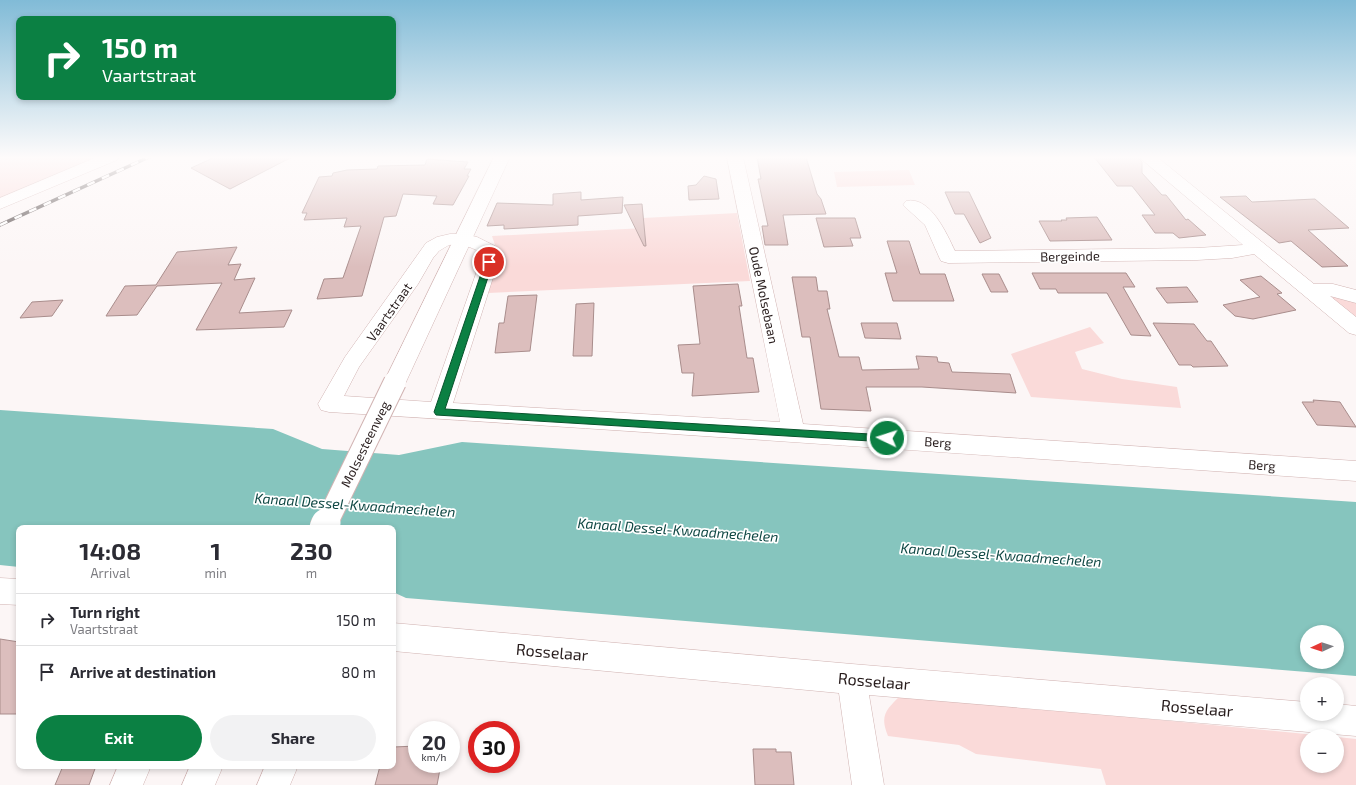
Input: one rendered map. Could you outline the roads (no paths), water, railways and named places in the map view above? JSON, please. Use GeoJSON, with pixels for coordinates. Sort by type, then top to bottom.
{"type":"FeatureCollection","features":[{"type":"Feature","properties":{"kind":"street"},"geometry":{"type":"LineString","coordinates":[[0,204],[24,194]]}},
{"type":"Feature","properties":{"kind":"street"},"geometry":{"type":"LineString","coordinates":[[464,240],[485,194]]}},
{"type":"Feature","properties":{"kind":"street","name":"Oude Molsebaan"},"geometry":{"type":"LineString","coordinates":[[743,194],[793,432]]}},
{"type":"Feature","properties":{"kind":"street"},"geometry":{"type":"LineString","coordinates":[[1191,194],[1356,328]]}},
{"type":"Feature","properties":{"kind":"street","name":"Bergeinde"},"geometry":{"type":"LineString","coordinates":[[912,205],[933,223],[948,258],[1197,254],[1232,252],[1257,248]]}},
{"type":"Feature","properties":{"kind":"street","name":"Molsesteenweg"},"geometry":{"type":"LineString","coordinates":[[325,525],[464,240]]}},
{"type":"Feature","properties":{"kind":"street","name":"Vaartstraat"},"geometry":{"type":"LineString","coordinates":[[329,404],[351,363],[381,324],[414,276],[427,252],[437,244],[464,240],[481,244],[489,250],[489,262],[439,412]]}},
{"type":"Feature","properties":{"kind":"street"},"geometry":{"type":"LineString","coordinates":[[1309,290],[1332,290],[1356,297]]}},
{"type":"Feature","properties":{"kind":"street","name":"Berg"},"geometry":{"type":"LineString","coordinates":[[329,404],[439,412],[793,432],[1356,471]]}},
{"type":"Feature","properties":{"kind":"street"},"geometry":{"type":"LineString","coordinates":[[0,591],[16,592]]}},
{"type":"Feature","properties":{"kind":"street","name":"Rosselaar"},"geometry":{"type":"LineString","coordinates":[[396,637],[852,679],[1356,722]]}},
{"type":"Feature","properties":{"kind":"street"},"geometry":{"type":"LineString","coordinates":[[852,679],[868,785]]}},
{"type":"Feature","properties":{"kind":"street"},"geometry":{"type":"LineString","coordinates":[[126,785],[134,769]]}},
{"type":"Feature","properties":{"kind":"street"},"geometry":{"type":"LineString","coordinates":[[198,785],[206,769]]}},
{"type":"Feature","properties":{"kind":"street"},"geometry":{"type":"LineString","coordinates":[[273,785],[281,769]]}},
{"type":"Feature","properties":{"kind":"water","name":"Kanaal Dessel-Kwaadmechelen"},"geometry":{"type":"Polygon","coordinates":[[[0,410],[273,429],[322,449],[399,455],[462,442],[1356,502],[1356,676],[406,598],[396,593],[396,525],[16,525],[16,567],[0,565],[0,410]]]}},
{"type":"Feature","properties":{"kind":"railway"},"geometry":{"type":"LineString","coordinates":[[0,225],[69,194]]}}]}
